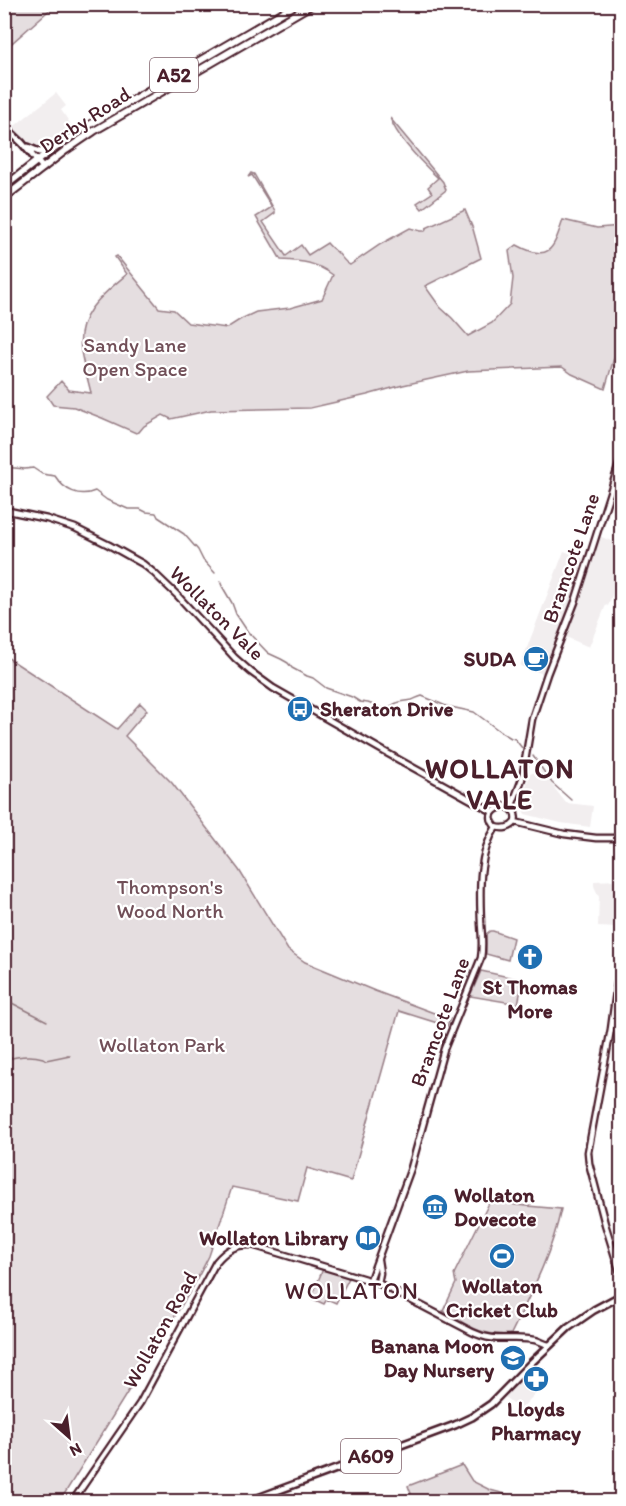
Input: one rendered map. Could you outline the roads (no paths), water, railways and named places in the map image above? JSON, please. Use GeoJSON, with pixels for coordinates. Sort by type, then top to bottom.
{"type":"FeatureCollection","features":[{"type":"Feature","properties":{"kind":"highway","name":"Derby Road"},"geometry":{"type":"LineString","coordinates":[[4,187],[53,149],[100,117],[297,4]]}},
{"type":"Feature","properties":{"kind":"highway","name":"Derby Road"},"geometry":{"type":"LineString","coordinates":[[4,198],[100,127],[313,4]]}},
{"type":"Feature","properties":{"kind":"main road"},"geometry":{"type":"LineString","coordinates":[[4,126],[43,168]]}},
{"type":"Feature","properties":{"kind":"main road"},"geometry":{"type":"LineString","coordinates":[[22,143],[39,152],[53,149]]}},
{"type":"Feature","properties":{"kind":"main road","name":"A609"},"geometry":{"type":"LineString","coordinates":[[247,1502],[472,1417],[496,1400],[568,1328],[621,1295]]}},
{"type":"Feature","properties":{"kind":"street","name":"Bramcote Lane"},"geometry":{"type":"LineString","coordinates":[[511,808],[522,779],[532,720],[574,602],[621,455]]}},
{"type":"Feature","properties":{"kind":"street","name":"Wollaton Vale"},"geometry":{"type":"LineString","coordinates":[[4,510],[47,519],[75,528],[142,564],[171,589],[235,658],[251,672],[273,687],[493,812]]}},
{"type":"Feature","properties":{"kind":"street"},"geometry":{"type":"LineString","coordinates":[[515,822],[516,815],[511,808],[506,806],[493,812],[491,816],[496,827],[506,827],[515,822],[564,834],[620,838],[621,870]]}},
{"type":"Feature","properties":{"kind":"street","name":"Bramcote Lane"},"geometry":{"type":"LineString","coordinates":[[370,1280],[411,1168],[444,1049],[481,958],[483,944],[481,868],[485,847],[496,827]]}},
{"type":"Feature","properties":{"kind":"street"},"geometry":{"type":"LineString","coordinates":[[621,947],[611,1029],[588,1152],[621,1279]]}},
{"type":"Feature","properties":{"kind":"street","name":"Wollaton Road"},"geometry":{"type":"LineString","coordinates":[[72,1502],[140,1403],[213,1268],[225,1252],[240,1245],[252,1245],[370,1280],[488,1338],[537,1340],[549,1345]]}},
{"type":"Feature","properties":{"kind":"street","name":"Bramcote Lane"},"geometry":{"type":"LineString","coordinates":[[378,1260],[380,1273],[378,1283]]}},
{"type":"Feature","properties":{"kind":"waterway"},"geometry":{"type":"LineString","coordinates":[[4,467],[33,468],[42,474],[55,476],[67,489],[72,491],[83,494],[95,491],[107,500],[128,509],[156,513],[158,517],[184,534],[215,573]]}},
{"type":"Feature","properties":{"kind":"waterway"},"geometry":{"type":"LineString","coordinates":[[220,581],[236,614],[248,632],[268,653],[313,678],[326,688],[360,702],[388,710],[396,703],[422,696],[446,706],[474,712],[501,732],[515,739],[522,748]]}},
{"type":"Feature","properties":{"kind":"waterway"},"geometry":{"type":"LineString","coordinates":[[533,756],[552,783],[571,800]]}},
{"type":"Feature","properties":{"kind":"waterway"},"geometry":{"type":"LineString","coordinates":[[4,999],[47,1021]]}},
{"type":"Feature","properties":{"kind":"waterway"},"geometry":{"type":"LineString","coordinates":[[4,1060],[28,1056],[46,1060],[70,1055],[67,1055]]}},
{"type":"Feature","properties":{"kind":"place","name":"SUDA"},"geometry":{"type":"Point","coordinates":[536,659]}},
{"type":"Feature","properties":{"kind":"place","name":"Sheraton Drive"},"geometry":{"type":"Point","coordinates":[300,709]}},
{"type":"Feature","properties":{"kind":"place","name":"St Thomas More"},"geometry":{"type":"Point","coordinates":[530,957]}},
{"type":"Feature","properties":{"kind":"place","name":"Wollaton Dovecote"},"geometry":{"type":"Point","coordinates":[435,1207]}},
{"type":"Feature","properties":{"kind":"place","name":"Wollaton Library"},"geometry":{"type":"Point","coordinates":[368,1238]}},
{"type":"Feature","properties":{"kind":"place","name":"Wollaton Cricket Club"},"geometry":{"type":"Point","coordinates":[502,1256]}},
{"type":"Feature","properties":{"kind":"place","name":"Banana Moon Day Nursery"},"geometry":{"type":"Point","coordinates":[513,1358]}},
{"type":"Feature","properties":{"kind":"place","name":"Lloyds Pharmacy"},"geometry":{"type":"Point","coordinates":[536,1379]}},
{"type":"Feature","properties":{"kind":"district","name":"WOLLATON VALE"},"geometry":{"type":"Point","coordinates":[500,784]}},
{"type":"Feature","properties":{"kind":"district","name":"WOLLATON"},"geometry":{"type":"Point","coordinates":[352,1291]}},
{"type":"Feature","properties":{"kind":"park label","name":"Sandy Lane Open Space"},"geometry":{"type":"Point","coordinates":[135,357]}},
{"type":"Feature","properties":{"kind":"park label","name":"Thompson's Wood North"},"geometry":{"type":"Point","coordinates":[170,899]}},
{"type":"Feature","properties":{"kind":"park label","name":"Wollaton Park"},"geometry":{"type":"Point","coordinates":[162,1045]}}]}
